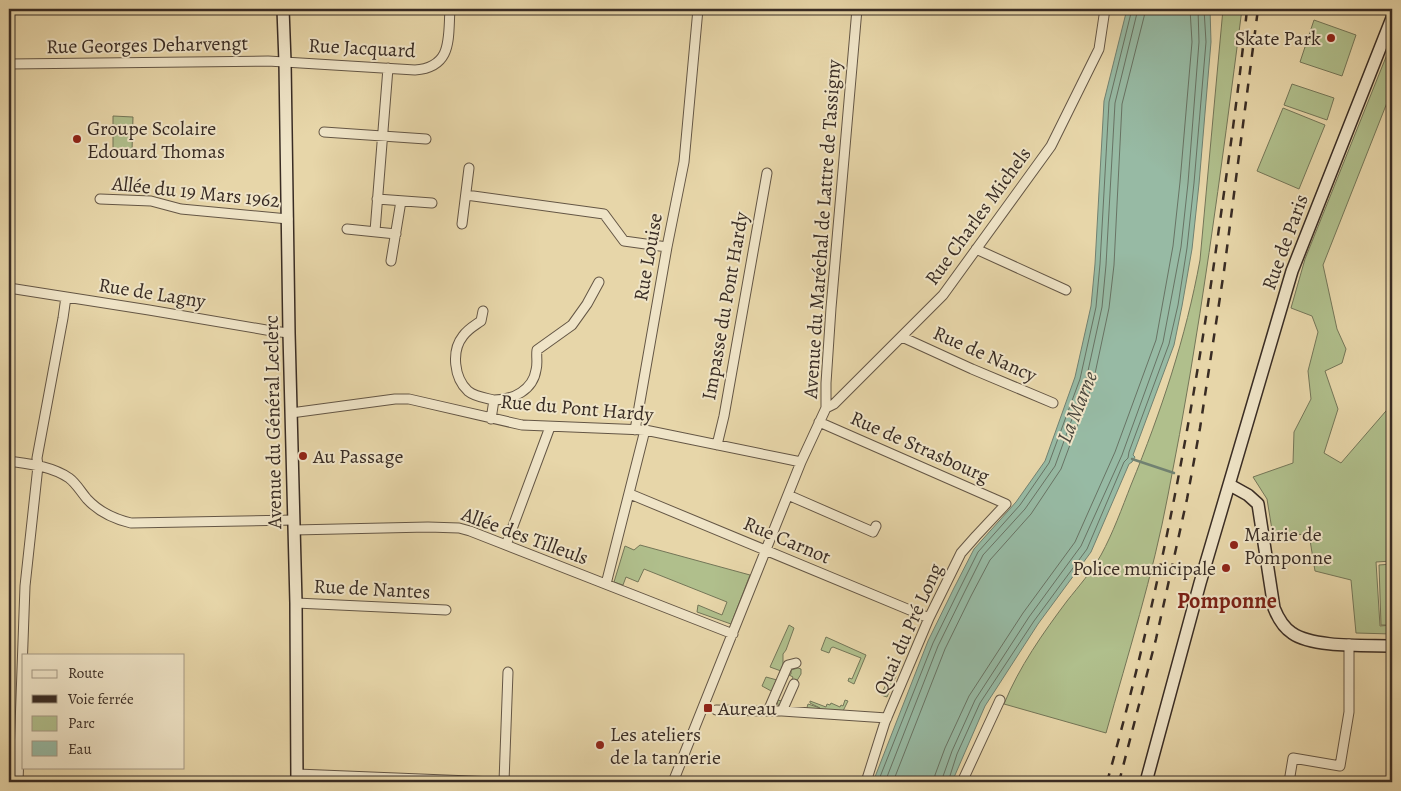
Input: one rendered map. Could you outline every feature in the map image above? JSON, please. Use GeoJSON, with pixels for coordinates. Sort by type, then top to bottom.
{"type":"FeatureCollection","features":[{"type":"Feature","properties":{"kind":"main road","name":"Avenue du Général Leclerc"},"geometry":{"type":"LineString","coordinates":[[283,9],[296,603],[297,778]]}},
{"type":"Feature","properties":{"kind":"main road","name":"Avenue du Général Leclerc"},"geometry":{"type":"LineString","coordinates":[[285,62],[288,9]]}},
{"type":"Feature","properties":{"kind":"main road","name":"Rue de Paris"},"geometry":{"type":"LineString","coordinates":[[1146,782],[1200,583],[1292,271],[1392,18]]}},
{"type":"Feature","properties":{"kind":"main road"},"geometry":{"type":"LineString","coordinates":[[1230,485],[1248,494],[1258,504],[1274,608],[1278,619],[1292,634],[1322,643],[1392,646]]}},
{"type":"Feature","properties":{"kind":"street","name":"Rue Jacquard"},"geometry":{"type":"LineString","coordinates":[[285,62],[428,69],[436,64],[444,55],[447,44],[450,9]]}},
{"type":"Feature","properties":{"kind":"street","name":"Rue Louise"},"geometry":{"type":"LineString","coordinates":[[635,430],[684,162],[698,9]]}},
{"type":"Feature","properties":{"kind":"street","name":"Avenue du Maréchal de Lattre de Tassigny"},"geometry":{"type":"LineString","coordinates":[[673,782],[801,462],[826,408],[831,308],[857,9]]}},
{"type":"Feature","properties":{"kind":"street","name":"Rue Charles Michels"},"geometry":{"type":"LineString","coordinates":[[826,408],[834,404],[943,295],[1051,146],[1099,49],[1105,9]]}},
{"type":"Feature","properties":{"kind":"street","name":"Rue Georges Deharvengt"},"geometry":{"type":"LineString","coordinates":[[9,64],[285,62]]}},
{"type":"Feature","properties":{"kind":"street"},"geometry":{"type":"LineString","coordinates":[[375,232],[388,68]]}},
{"type":"Feature","properties":{"kind":"street"},"geometry":{"type":"LineString","coordinates":[[324,132],[426,139]]}},
{"type":"Feature","properties":{"kind":"street"},"geometry":{"type":"LineString","coordinates":[[462,224],[469,168]]}},
{"type":"Feature","properties":{"kind":"street","name":"Impasse du Pont Hardy"},"geometry":{"type":"LineString","coordinates":[[717,445],[724,416],[766,173]]}},
{"type":"Feature","properties":{"kind":"street"},"geometry":{"type":"LineString","coordinates":[[466,195],[604,214],[624,241],[667,247]]}},
{"type":"Feature","properties":{"kind":"street","name":"Allée du 19 Mars 1962"},"geometry":{"type":"LineString","coordinates":[[100,199],[151,201],[181,210],[288,219]]}},
{"type":"Feature","properties":{"kind":"street"},"geometry":{"type":"LineString","coordinates":[[377,199],[432,203]]}},
{"type":"Feature","properties":{"kind":"street"},"geometry":{"type":"LineString","coordinates":[[391,261],[400,201]]}},
{"type":"Feature","properties":{"kind":"street"},"geometry":{"type":"LineString","coordinates":[[347,229],[396,234]]}},
{"type":"Feature","properties":{"kind":"street"},"geometry":{"type":"LineString","coordinates":[[976,250],[1066,290]]}},
{"type":"Feature","properties":{"kind":"street"},"geometry":{"type":"LineString","coordinates":[[483,311],[481,322],[469,329],[461,338],[457,348],[456,367],[458,376],[468,391],[476,396],[494,400],[506,400],[515,397],[526,389],[536,372],[537,350],[572,325],[588,304],[599,282]]}},
{"type":"Feature","properties":{"kind":"street","name":"Rue de Lagny"},"geometry":{"type":"LineString","coordinates":[[9,288],[272,331],[289,332]]}},
{"type":"Feature","properties":{"kind":"street"},"geometry":{"type":"LineString","coordinates":[[23,654],[25,586],[38,466],[37,458],[66,297]]}},
{"type":"Feature","properties":{"kind":"street","name":"Rue de Nancy"},"geometry":{"type":"LineString","coordinates":[[902,337],[1053,403]]}},
{"type":"Feature","properties":{"kind":"street","name":"Rue du Pont Hardy"},"geometry":{"type":"LineString","coordinates":[[291,413],[395,399],[409,399],[522,425],[645,430],[801,462]]}},
{"type":"Feature","properties":{"kind":"street"},"geometry":{"type":"LineString","coordinates":[[491,419],[494,400]]}},
{"type":"Feature","properties":{"kind":"street","name":"Rue de Strasbourg"},"geometry":{"type":"LineString","coordinates":[[819,422],[1006,504]]}},
{"type":"Feature","properties":{"kind":"street"},"geometry":{"type":"LineString","coordinates":[[506,545],[550,427]]}},
{"type":"Feature","properties":{"kind":"street"},"geometry":{"type":"LineString","coordinates":[[606,584],[645,430]]}},
{"type":"Feature","properties":{"kind":"street","name":"Allée des Tilleuls"},"geometry":{"type":"LineString","coordinates":[[9,461],[48,468],[70,479],[88,500],[104,513],[117,520],[131,524],[452,528],[470,531],[733,634]]}},
{"type":"Feature","properties":{"kind":"street","name":"Rue Carnot"},"geometry":{"type":"LineString","coordinates":[[630,494],[930,618]]}},
{"type":"Feature","properties":{"kind":"street"},"geometry":{"type":"LineString","coordinates":[[788,495],[873,532],[876,526]]}},
{"type":"Feature","properties":{"kind":"street","name":"Quai du Pré Long"},"geometry":{"type":"LineString","coordinates":[[866,782],[887,718],[930,618],[961,553],[1006,504]]}},
{"type":"Feature","properties":{"kind":"street","name":"Rue de Nantes"},"geometry":{"type":"LineString","coordinates":[[296,603],[446,610]]}},
{"type":"Feature","properties":{"kind":"street"},"geometry":{"type":"LineString","coordinates":[[1289,782],[1292,758],[1340,766],[1350,712],[1350,644]]}},
{"type":"Feature","properties":{"kind":"street"},"geometry":{"type":"LineString","coordinates":[[768,711],[788,666],[796,664]]}},
{"type":"Feature","properties":{"kind":"street"},"geometry":{"type":"LineString","coordinates":[[9,777],[18,780],[22,669]]}},
{"type":"Feature","properties":{"kind":"street"},"geometry":{"type":"LineString","coordinates":[[504,782],[508,672]]}},
{"type":"Feature","properties":{"kind":"street"},"geometry":{"type":"LineString","coordinates":[[782,711],[794,684]]}},
{"type":"Feature","properties":{"kind":"street"},"geometry":{"type":"LineString","coordinates":[[962,782],[1000,700]]}},
{"type":"Feature","properties":{"kind":"street"},"geometry":{"type":"LineString","coordinates":[[716,710],[782,711],[887,718]]}},
{"type":"Feature","properties":{"kind":"street"},"geometry":{"type":"LineString","coordinates":[[297,778],[494,782]]}},
{"type":"Feature","properties":{"kind":"green space"},"geometry":{"type":"Polygon","coordinates":[[[1223,9],[1242,9],[1200,313],[1180,435],[1162,525],[1140,614],[1106,733],[1004,704],[1032,651],[1101,555],[1142,458],[1172,374],[1188,317],[1200,260],[1223,9]]]}},
{"type":"Feature","properties":{"kind":"green space"},"geometry":{"type":"Polygon","coordinates":[[[1300,9],[1374,9],[1337,13],[1300,9]]]}},
{"type":"Feature","properties":{"kind":"green space"},"geometry":{"type":"Polygon","coordinates":[[[1314,20],[1356,35],[1342,76],[1300,62],[1314,20]]]}},
{"type":"Feature","properties":{"kind":"green space"},"geometry":{"type":"Polygon","coordinates":[[[1392,42],[1392,90],[1323,265],[1337,329],[1346,349],[1342,363],[1325,371],[1338,409],[1324,453],[1341,463],[1392,404],[1392,561],[1376,562],[1380,626],[1392,625],[1392,634],[1356,633],[1351,580],[1315,571],[1309,534],[1273,536],[1267,499],[1253,477],[1293,463],[1294,432],[1311,399],[1308,371],[1318,332],[1312,316],[1291,308],[1305,259],[1392,42]]]}},
{"type":"Feature","properties":{"kind":"green space"},"geometry":{"type":"Polygon","coordinates":[[[1292,84],[1334,98],[1327,120],[1284,105],[1292,84]]]}},
{"type":"Feature","properties":{"kind":"green space"},"geometry":{"type":"Polygon","coordinates":[[[1283,108],[1325,125],[1299,189],[1257,171],[1283,108]]]}},
{"type":"Feature","properties":{"kind":"green space"},"geometry":{"type":"Polygon","coordinates":[[[113,116],[133,117],[132,151],[113,150],[113,116]]]}},
{"type":"Feature","properties":{"kind":"green space"},"geometry":{"type":"Polygon","coordinates":[[[640,545],[750,575],[731,624],[697,612],[698,605],[722,615],[727,602],[644,569],[638,582],[626,577],[623,585],[614,582],[625,546],[634,550],[640,545]]]}},
{"type":"Feature","properties":{"kind":"green space"},"geometry":{"type":"Polygon","coordinates":[[[1392,564],[1392,625],[1381,625],[1379,565],[1392,564]]]}},
{"type":"Feature","properties":{"kind":"green space"},"geometry":{"type":"Polygon","coordinates":[[[789,625],[794,628],[783,654],[781,671],[770,667],[789,625]]]}},
{"type":"Feature","properties":{"kind":"green space"},"geometry":{"type":"Polygon","coordinates":[[[826,637],[866,655],[854,684],[848,681],[849,678],[852,679],[861,658],[833,647],[829,653],[821,650],[826,637]]]}},
{"type":"Feature","properties":{"kind":"green space"},"geometry":{"type":"Polygon","coordinates":[[[801,669],[801,674],[781,707],[778,705],[777,700],[782,701],[793,677],[789,675],[791,670],[801,669]]]}},
{"type":"Feature","properties":{"kind":"green space"},"geometry":{"type":"Polygon","coordinates":[[[891,674],[896,676],[887,697],[881,695],[891,674]]]}},
{"type":"Feature","properties":{"kind":"green space"},"geometry":{"type":"Polygon","coordinates":[[[766,677],[777,680],[773,692],[762,686],[766,677]]]}},
{"type":"Feature","properties":{"kind":"green space"},"geometry":{"type":"Polygon","coordinates":[[[845,700],[848,701],[843,711],[806,711],[808,704],[820,708],[810,703],[810,701],[826,707],[827,704],[830,705],[831,703],[840,707],[841,705],[843,706],[845,700]]]}},
{"type":"Feature","properties":{"kind":"water","name":"La Marne"},"geometry":{"type":"Polygon","coordinates":[[[1127,9],[1210,9],[1211,42],[1199,184],[1192,249],[1174,345],[1133,455],[1135,457],[1129,464],[1091,552],[1038,624],[985,706],[952,782],[873,782],[928,641],[954,588],[974,549],[1016,502],[1045,461],[1075,377],[1091,306],[1104,101],[1127,9]]]}},
{"type":"Feature","properties":{"kind":"waterway"},"geometry":{"type":"LineString","coordinates":[[1132,459],[1174,473]]}},
{"type":"Feature","properties":{"kind":"railway"},"geometry":{"type":"LineString","coordinates":[[1107,782],[1143,643],[1187,433],[1210,292],[1247,9]]}},
{"type":"Feature","properties":{"kind":"railway"},"geometry":{"type":"LineString","coordinates":[[1119,782],[1156,639],[1187,499],[1200,428],[1224,271],[1258,9]]}},
{"type":"Feature","properties":{"kind":"place","name":"Skate Park"},"geometry":{"type":"Point","coordinates":[1331,38]}},
{"type":"Feature","properties":{"kind":"place","name":"Groupe Scolaire Edouard Thomas"},"geometry":{"type":"Point","coordinates":[77,139]}},
{"type":"Feature","properties":{"kind":"place","name":"Au Passage"},"geometry":{"type":"Point","coordinates":[303,456]}},
{"type":"Feature","properties":{"kind":"place","name":"Mairie de Pomponne"},"geometry":{"type":"Point","coordinates":[1234,545]}},
{"type":"Feature","properties":{"kind":"place","name":"Police municipale"},"geometry":{"type":"Point","coordinates":[1226,568]}},
{"type":"Feature","properties":{"kind":"place","name":"Aureau"},"geometry":{"type":"Point","coordinates":[708,708]}},
{"type":"Feature","properties":{"kind":"place","name":"Les ateliers de la tannerie"},"geometry":{"type":"Point","coordinates":[600,745]}},
{"type":"Feature","properties":{"kind":"district","name":"Pomponne"},"geometry":{"type":"Point","coordinates":[1227,601]}}]}
